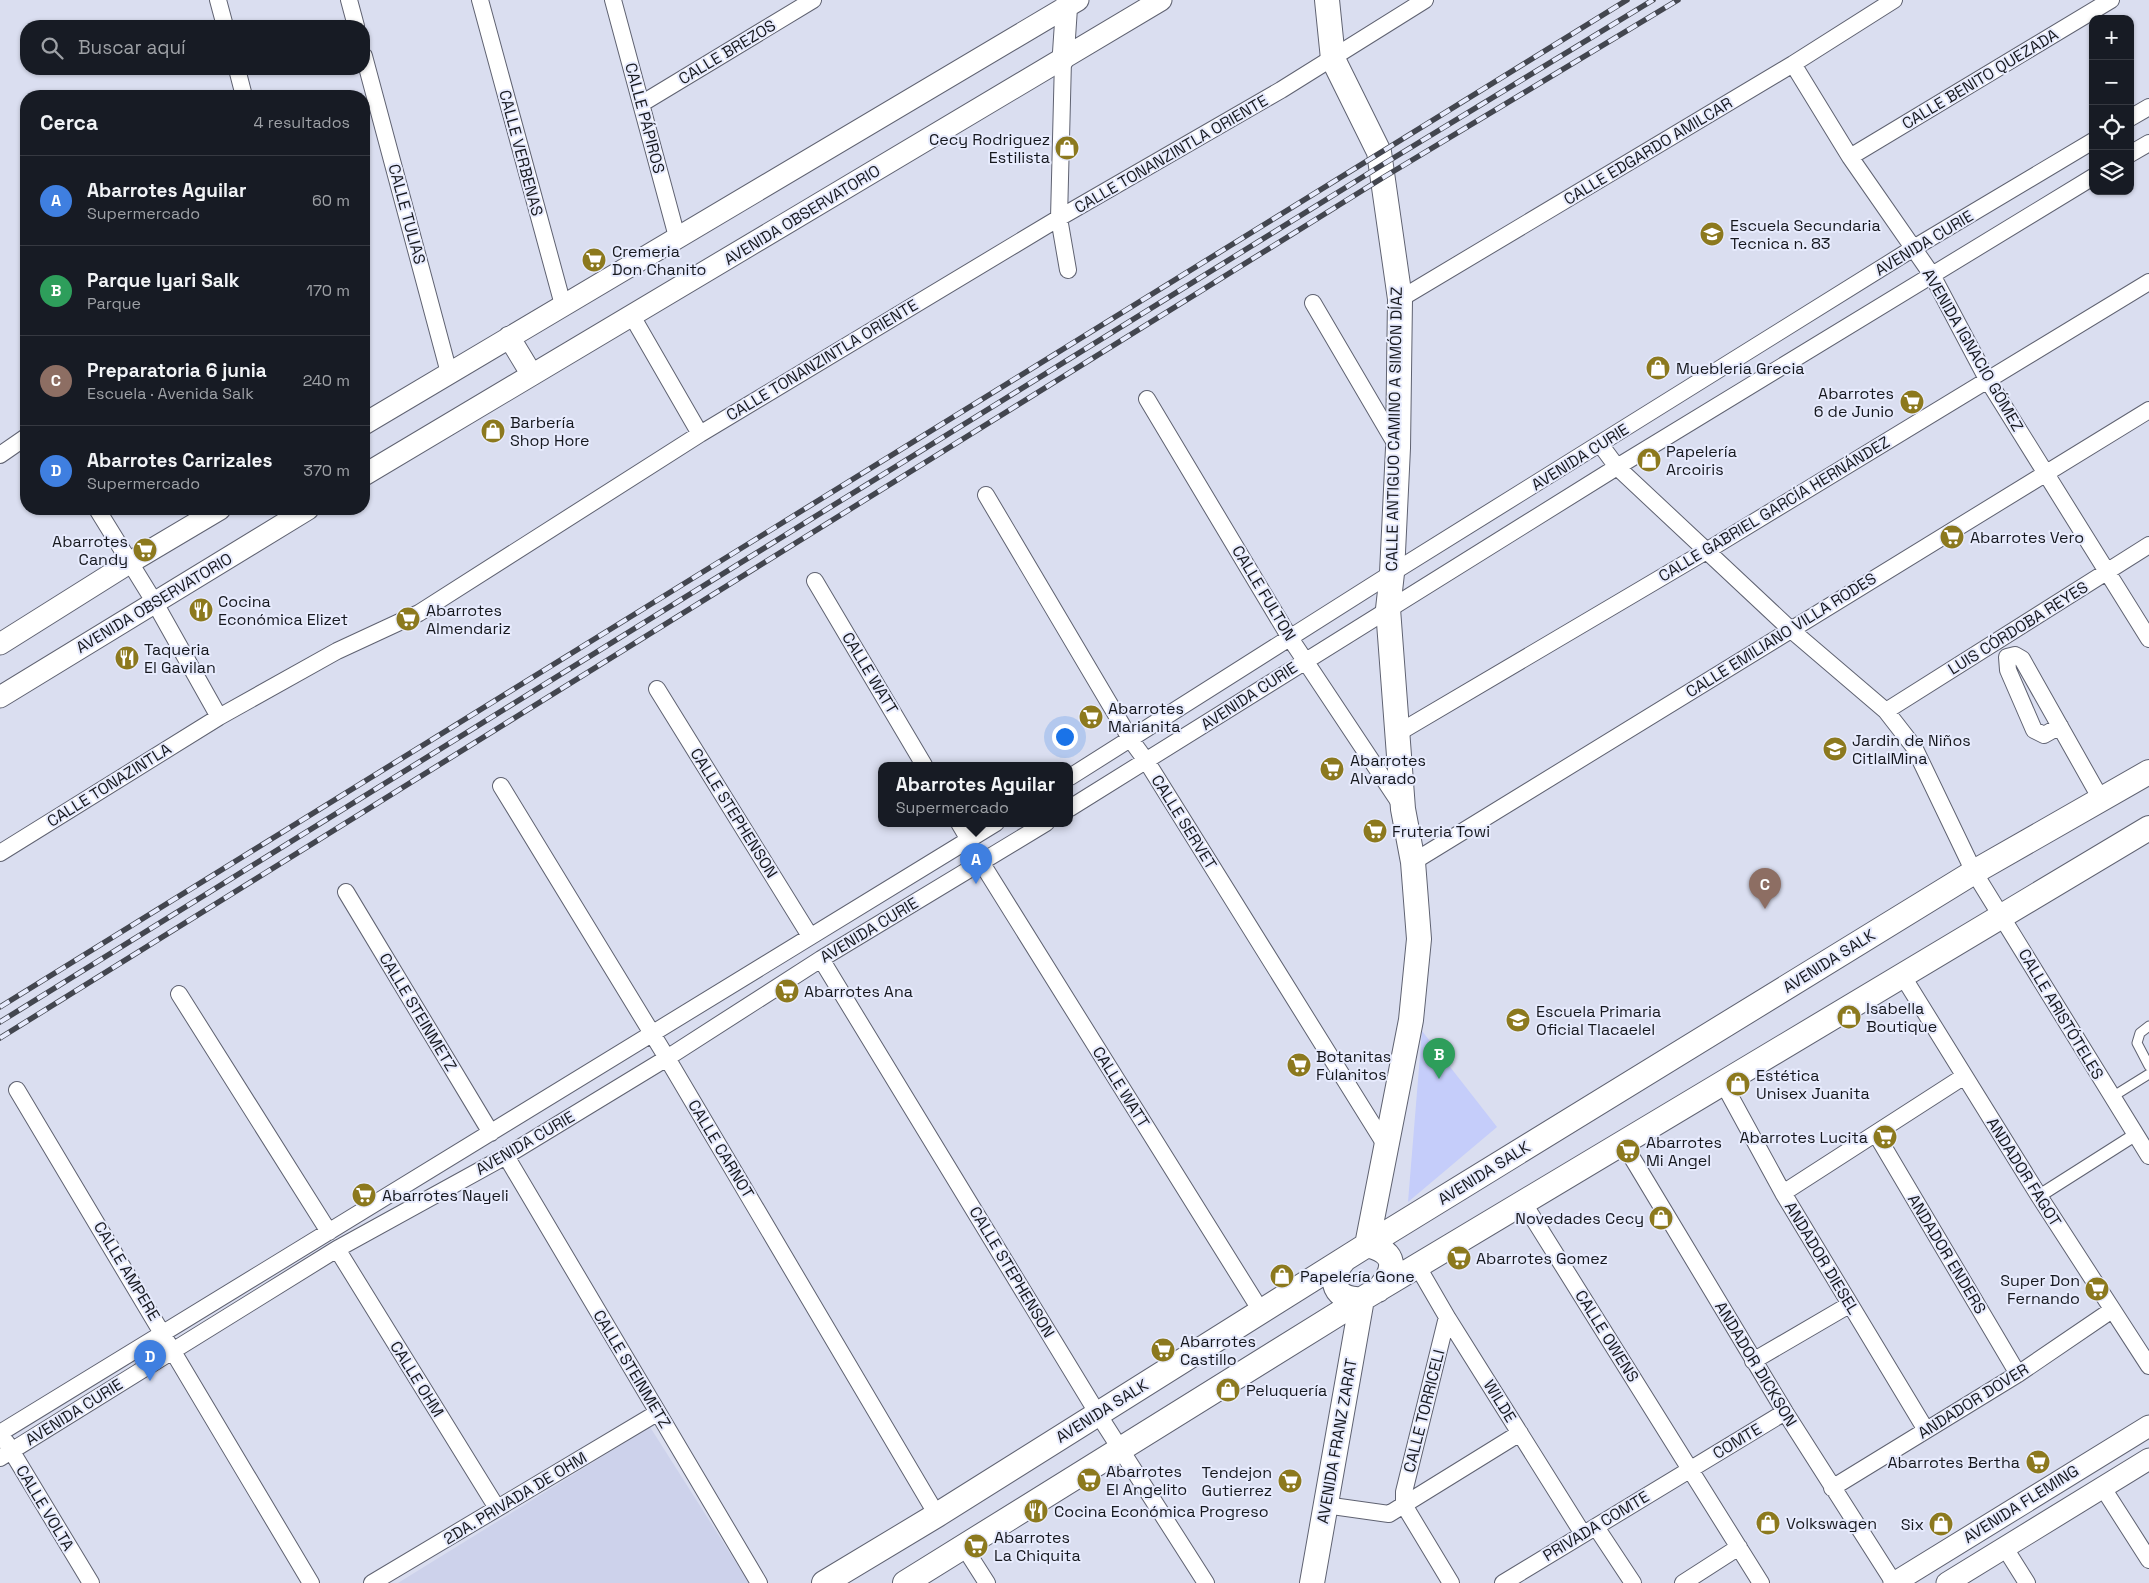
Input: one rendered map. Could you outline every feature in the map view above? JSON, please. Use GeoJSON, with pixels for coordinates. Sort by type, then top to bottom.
{"type":"FeatureCollection","features":[{"type":"Feature","properties":{"kind":"main road","name":"CALLE ANTIGUO CAMINO A SIMÓN DÍAZ"},"geometry":{"type":"LineString","coordinates":[[1327,0],[1332,59],[1379,152],[1400,299],[1398,448],[1392,573],[1388,609],[1404,809]]}},
{"type":"Feature","properties":{"kind":"main road","name":"AVENIDA SALK"},"geometry":{"type":"LineString","coordinates":[[824,1583],[937,1515],[1367,1245],[1974,872],[2102,801],[2149,772]]}},
{"type":"Feature","properties":{"kind":"main road"},"geometry":{"type":"LineString","coordinates":[[1344,1260],[1335,1271],[1334,1278],[1338,1291],[1349,1299],[1370,1294],[1391,1272],[1390,1259],[1381,1249],[1367,1245],[1411,1020],[1420,938],[1413,862],[1404,809]]}},
{"type":"Feature","properties":{"kind":"main road"},"geometry":{"type":"LineString","coordinates":[[905,1583],[1370,1294],[2149,828]]}},
{"type":"Feature","properties":{"kind":"main road","name":"AVENIDA FRANZ ZARAT"},"geometry":{"type":"LineString","coordinates":[[1312,1583],[1325,1505],[1370,1294]]}},
{"type":"Feature","properties":{"kind":"street"},"geometry":{"type":"LineString","coordinates":[[218,0],[223,20]]}},
{"type":"Feature","properties":{"kind":"street"},"geometry":{"type":"LineString","coordinates":[[349,0],[354,20]]}},
{"type":"Feature","properties":{"kind":"street","name":"CALLE VERBENAS"},"geometry":{"type":"LineString","coordinates":[[480,0],[563,306]]}},
{"type":"Feature","properties":{"kind":"street","name":"CALLE PÁPIROS"},"geometry":{"type":"LineString","coordinates":[[613,0],[677,237]]}},
{"type":"Feature","properties":{"kind":"street","name":"CALLE BREZOS"},"geometry":{"type":"LineString","coordinates":[[641,104],[813,0]]}},
{"type":"Feature","properties":{"kind":"street","name":"AVENIDA OBSERVATORIO"},"geometry":{"type":"LineString","coordinates":[[370,472],[1161,0]]}},
{"type":"Feature","properties":{"kind":"street","name":"CALLE TONANZINTLA ORIENTE"},"geometry":{"type":"LineString","coordinates":[[219,717],[337,651],[419,613],[700,434],[1059,218],[1332,59],[1424,0]]}},
{"type":"Feature","properties":{"kind":"street","name":"CALLE EDGARDO AMILCAR"},"geometry":{"type":"LineString","coordinates":[[1400,299],[1793,64],[1894,0]]}},
{"type":"Feature","properties":{"kind":"street","name":"CALLE BENITO QUEZADA"},"geometry":{"type":"LineString","coordinates":[[1850,157],[2111,0]]}},
{"type":"Feature","properties":{"kind":"street"},"geometry":{"type":"LineString","coordinates":[[1068,270],[1059,218],[1063,60],[1071,2]]}},
{"type":"Feature","properties":{"kind":"street"},"geometry":{"type":"LineString","coordinates":[[370,420],[1071,2]]}},
{"type":"Feature","properties":{"kind":"street","name":"AVENIDA IGNACIO GÓMEZ"},"geometry":{"type":"LineString","coordinates":[[1793,64],[1850,157],[1912,249],[1932,275],[1987,379],[2149,639]]}},
{"type":"Feature","properties":{"kind":"street"},"geometry":{"type":"LineString","coordinates":[[239,75],[242,90]]}},
{"type":"Feature","properties":{"kind":"street","name":"CALLE TULIAS"},"geometry":{"type":"LineString","coordinates":[[369,75],[450,373]]}},
{"type":"Feature","properties":{"kind":"street"},"geometry":{"type":"LineString","coordinates":[[2134,116],[2149,107]]}},
{"type":"Feature","properties":{"kind":"street","name":"AVENIDA CURIE"},"geometry":{"type":"LineString","coordinates":[[1073,776],[1392,573],[1912,249],[2089,142]]}},
{"type":"Feature","properties":{"kind":"street"},"geometry":{"type":"LineString","coordinates":[[2134,152],[2149,143]]}},
{"type":"Feature","properties":{"kind":"street","name":"AVENIDA CURIE"},"geometry":{"type":"LineString","coordinates":[[1073,806],[1147,762],[1304,661],[1617,467],[2089,179]]}},
{"type":"Feature","properties":{"kind":"street","name":"CALLE GABRIEL GARCÍA HERNÁNDEZ"},"geometry":{"type":"LineString","coordinates":[[1398,733],[1708,550],[2149,282]]}},
{"type":"Feature","properties":{"kind":"street"},"geometry":{"type":"LineString","coordinates":[[1313,303],[1398,448]]}},
{"type":"Feature","properties":{"kind":"street"},"geometry":{"type":"LineString","coordinates":[[632,316],[700,434]]}},
{"type":"Feature","properties":{"kind":"street"},"geometry":{"type":"LineString","coordinates":[[509,337],[532,375]]}},
{"type":"Feature","properties":{"kind":"street","name":"CALLE FULTON"},"geometry":{"type":"LineString","coordinates":[[1147,399],[1304,661],[1404,809]]}},
{"type":"Feature","properties":{"kind":"street","name":"CALLE EMILIANO VILLA RODES"},"geometry":{"type":"LineString","coordinates":[[1413,862],[2149,410]]}},
{"type":"Feature","properties":{"kind":"street"},"geometry":{"type":"LineString","coordinates":[[0,454],[20,441]]}},
{"type":"Feature","properties":{"kind":"street","name":"CALLE ARISTÓTELES"},"geometry":{"type":"LineString","coordinates":[[1600,444],[1617,467],[1708,550],[1790,629],[1886,711],[1914,747],[1974,872],[2149,1156]]}},
{"type":"Feature","properties":{"kind":"street","name":"CALLE SERVET"},"geometry":{"type":"LineString","coordinates":[[986,496],[1131,740],[1147,762],[1386,1146]]}},
{"type":"Feature","properties":{"kind":"street"},"geometry":{"type":"LineString","coordinates":[[101,515],[155,603],[219,717]]}},
{"type":"Feature","properties":{"kind":"street"},"geometry":{"type":"LineString","coordinates":[[0,644],[210,515]]}},
{"type":"Feature","properties":{"kind":"street","name":"AVENIDA OBSERVATORIO"},"geometry":{"type":"LineString","coordinates":[[0,697],[298,515]]}},
{"type":"Feature","properties":{"kind":"street","name":"LUIS CÓRDOBA REYES"},"geometry":{"type":"LineString","coordinates":[[1886,711],[2149,545]]}},
{"type":"Feature","properties":{"kind":"street","name":"CALLE WATT"},"geometry":{"type":"LineString","coordinates":[[815,581],[922,762]]}},
{"type":"Feature","properties":{"kind":"street","name":"CALLE STEPHENSON"},"geometry":{"type":"LineString","coordinates":[[657,689],[810,936]]}},
{"type":"Feature","properties":{"kind":"street","name":"CALLE TONAZINTLA"},"geometry":{"type":"LineString","coordinates":[[0,853],[219,717]]}},
{"type":"Feature","properties":{"kind":"street"},"geometry":{"type":"LineString","coordinates":[[2060,726],[2102,801]]}},
{"type":"Feature","properties":{"kind":"street","name":"CALLE CARNOT"},"geometry":{"type":"LineString","coordinates":[[501,786],[667,1058],[937,1515]]}},
{"type":"Feature","properties":{"kind":"street"},"geometry":{"type":"LineString","coordinates":[[961,827],[969,840]]}},
{"type":"Feature","properties":{"kind":"street","name":"AVENIDA CURIE"},"geometry":{"type":"LineString","coordinates":[[0,1433],[990,827]]}},
{"type":"Feature","properties":{"kind":"street","name":"AVENIDA CURIE"},"geometry":{"type":"LineString","coordinates":[[6,1455],[338,1249],[506,1156],[667,1058],[821,959],[1039,827]]}},
{"type":"Feature","properties":{"kind":"street","name":"CALLE WATT"},"geometry":{"type":"LineString","coordinates":[[981,862],[1261,1311]]}},
{"type":"Feature","properties":{"kind":"street","name":"CALLE STEINMETZ"},"geometry":{"type":"LineString","coordinates":[[346,892],[491,1132]]}},
{"type":"Feature","properties":{"kind":"street","name":"CALLE STEPHENSON"},"geometry":{"type":"LineString","coordinates":[[821,959],[1098,1414],[1206,1583]]}},
{"type":"Feature","properties":{"kind":"street","name":"ANDADOR FAGOT"},"geometry":{"type":"LineString","coordinates":[[1902,975],[1963,1076],[2149,1366]]}},
{"type":"Feature","properties":{"kind":"street"},"geometry":{"type":"LineString","coordinates":[[179,994],[329,1232]]}},
{"type":"Feature","properties":{"kind":"street"},"geometry":{"type":"LineString","coordinates":[[1783,1193],[1963,1076]]}},
{"type":"Feature","properties":{"kind":"street","name":"ANDADOR DIESEL"},"geometry":{"type":"LineString","coordinates":[[1723,1083],[1783,1193],[1926,1430]]}},
{"type":"Feature","properties":{"kind":"street","name":"CALLE AMPERE"},"geometry":{"type":"LineString","coordinates":[[17,1090],[164,1333],[311,1583]]}},
{"type":"Feature","properties":{"kind":"street","name":"ANDADOR ENDERS"},"geometry":{"type":"LineString","coordinates":[[1876,1134],[2018,1374]]}},
{"type":"Feature","properties":{"kind":"street"},"geometry":{"type":"LineString","coordinates":[[2039,1196],[2135,1135]]}},
{"type":"Feature","properties":{"kind":"street","name":"ANDADOR DICKSON"},"geometry":{"type":"LineString","coordinates":[[1622,1142],[1753,1361],[1894,1583]]}},
{"type":"Feature","properties":{"kind":"street","name":"CALLE STEINMETZ"},"geometry":{"type":"LineString","coordinates":[[506,1156],[759,1583]]}},
{"type":"Feature","properties":{"kind":"street","name":"CALLE OWENS"},"geometry":{"type":"LineString","coordinates":[[1523,1202],[1761,1583]]}},
{"type":"Feature","properties":{"kind":"street","name":"CALLE OHM"},"geometry":{"type":"LineString","coordinates":[[338,1249],[497,1508]]}},
{"type":"Feature","properties":{"kind":"street","name":"WILDE"},"geometry":{"type":"LineString","coordinates":[[1418,1266],[1447,1317],[1520,1433],[1589,1530],[1633,1583]]}},
{"type":"Feature","properties":{"kind":"street"},"geometry":{"type":"LineString","coordinates":[[1753,1361],[1849,1305]]}},
{"type":"Feature","properties":{"kind":"street","name":"ANDADOR DOVER"},"geometry":{"type":"LineString","coordinates":[[1832,1488],[2018,1374],[2112,1310]]}},
{"type":"Feature","properties":{"kind":"street","name":"CALLE TORRICELI"},"geometry":{"type":"LineString","coordinates":[[1404,1505],[1404,1492],[1447,1317]]}},
{"type":"Feature","properties":{"kind":"street","name":"COMTE"},"geometry":{"type":"LineString","coordinates":[[1690,1470],[1785,1412]]}},
{"type":"Feature","properties":{"kind":"street","name":"2DA. PRIVADA DE OHM"},"geometry":{"type":"LineString","coordinates":[[372,1583],[658,1413]]}},
{"type":"Feature","properties":{"kind":"street","name":"AVENIDA FLEMING"},"geometry":{"type":"LineString","coordinates":[[1894,1583],[2149,1426]]}},
{"type":"Feature","properties":{"kind":"street","name":"CALLE VOLTA"},"geometry":{"type":"LineString","coordinates":[[0,1433],[6,1455],[91,1583]]}},
{"type":"Feature","properties":{"kind":"street","name":"CALLE TORRICELI"},"geometry":{"type":"LineString","coordinates":[[1325,1505],[1382,1515],[1389,1514],[1520,1433]]}},
{"type":"Feature","properties":{"kind":"street","name":"AVENIDA FLEMING"},"geometry":{"type":"LineString","coordinates":[[1947,1583],[2149,1460]]}},
{"type":"Feature","properties":{"kind":"street","name":"PRIVADA COMTE"},"geometry":{"type":"LineString","coordinates":[[1503,1583],[1690,1470]]}},
{"type":"Feature","properties":{"kind":"street"},"geometry":{"type":"LineString","coordinates":[[2103,1488],[2149,1560]]}},
{"type":"Feature","properties":{"kind":"street"},"geometry":{"type":"LineString","coordinates":[[1404,1505],[1451,1583]]}},
{"type":"Feature","properties":{"kind":"street"},"geometry":{"type":"LineString","coordinates":[[964,1547],[987,1583]]}},
{"type":"Feature","properties":{"kind":"street"},"geometry":{"type":"LineString","coordinates":[[1683,1583],[1740,1547]]}},
{"type":"Feature","properties":{"kind":"street"},"geometry":{"type":"LineString","coordinates":[[2005,1548],[2027,1583]]}},
{"type":"Feature","properties":{"kind":"lane"},"geometry":{"type":"LineString","coordinates":[[2149,1026],[2140,1032],[2136,1043],[2149,1066]]}},
{"type":"Feature","properties":{"kind":"lane"},"geometry":{"type":"LineString","coordinates":[[2112,1096],[2149,1074]]}},
{"type":"Feature","properties":{"kind":"shaded area"},"geometry":{"type":"Polygon","coordinates":[[[1422,1031],[1497,1127],[1408,1202],[1422,1031]]]}},
{"type":"Feature","properties":{"kind":"shaded area"},"geometry":{"type":"Polygon","coordinates":[[[650,1427],[749,1583],[398,1583],[650,1427]]]}},
{"type":"Feature","properties":{"kind":"railway"},"geometry":{"type":"LineString","coordinates":[[0,1007],[1627,0]]}},
{"type":"Feature","properties":{"kind":"railway"},"geometry":{"type":"LineString","coordinates":[[0,1022],[1382,165],[1653,0]]}},
{"type":"Feature","properties":{"kind":"railway"},"geometry":{"type":"LineString","coordinates":[[0,1038],[1384,177],[1678,0]]}},
{"type":"Feature","properties":{"kind":"place","name":"Cecy Rodriguez Estilista"},"geometry":{"type":"Point","coordinates":[1067,148]}},
{"type":"Feature","properties":{"kind":"place","name":"Escuela Secundaria Tecnica n. 83"},"geometry":{"type":"Point","coordinates":[1712,234]}},
{"type":"Feature","properties":{"kind":"place","name":"Cremeria Don Chanito"},"geometry":{"type":"Point","coordinates":[594,260]}},
{"type":"Feature","properties":{"kind":"place","name":"Muebleria Grecia"},"geometry":{"type":"Point","coordinates":[1658,368]}},
{"type":"Feature","properties":{"kind":"place","name":"Abarrotes 6 de Junio"},"geometry":{"type":"Point","coordinates":[1912,402]}},
{"type":"Feature","properties":{"kind":"place","name":"Barbería Shop Hore"},"geometry":{"type":"Point","coordinates":[493,431]}},
{"type":"Feature","properties":{"kind":"place","name":"Papelería Arcoiris"},"geometry":{"type":"Point","coordinates":[1649,460]}},
{"type":"Feature","properties":{"kind":"place","name":"Abarrotes Vero"},"geometry":{"type":"Point","coordinates":[1952,537]}},
{"type":"Feature","properties":{"kind":"place","name":"Abarrotes Candy"},"geometry":{"type":"Point","coordinates":[145,550]}},
{"type":"Feature","properties":{"kind":"place","name":"Cocina Económica Elizet"},"geometry":{"type":"Point","coordinates":[201,610]}},
{"type":"Feature","properties":{"kind":"place","name":"Abarrotes Almendariz"},"geometry":{"type":"Point","coordinates":[408,619]}},
{"type":"Feature","properties":{"kind":"place","name":"Taqueria El Gavilan"},"geometry":{"type":"Point","coordinates":[127,658]}},
{"type":"Feature","properties":{"kind":"place","name":"Abarrotes Marianita"},"geometry":{"type":"Point","coordinates":[1091,717]}},
{"type":"Feature","properties":{"kind":"place","name":"Jardin de Niños CitlalMina"},"geometry":{"type":"Point","coordinates":[1835,749]}},
{"type":"Feature","properties":{"kind":"place","name":"Abarrotes Alvarado"},"geometry":{"type":"Point","coordinates":[1332,769]}},
{"type":"Feature","properties":{"kind":"place","name":"Fruteria Towi"},"geometry":{"type":"Point","coordinates":[1375,831]}},
{"type":"Feature","properties":{"kind":"place","name":"Abarrotes Aguilar"},"geometry":{"type":"Point","coordinates":[976,884]}},
{"type":"Feature","properties":{"kind":"place","name":"Preparatoria 6 junia"},"geometry":{"type":"Point","coordinates":[1765,909]}},
{"type":"Feature","properties":{"kind":"place","name":"Abarrotes Ana"},"geometry":{"type":"Point","coordinates":[787,991]}},
{"type":"Feature","properties":{"kind":"place","name":"Isabella Boutique"},"geometry":{"type":"Point","coordinates":[1849,1017]}},
{"type":"Feature","properties":{"kind":"place","name":"Escuela Primaria Oficial Tlacaelel"},"geometry":{"type":"Point","coordinates":[1518,1020]}},
{"type":"Feature","properties":{"kind":"place","name":"Botanitas Fulanitos"},"geometry":{"type":"Point","coordinates":[1299,1065]}},
{"type":"Feature","properties":{"kind":"place","name":"Parque Iyari Salk"},"geometry":{"type":"Point","coordinates":[1439,1079]}},
{"type":"Feature","properties":{"kind":"place","name":"Estética Unisex Juanita"},"geometry":{"type":"Point","coordinates":[1738,1084]}},
{"type":"Feature","properties":{"kind":"place","name":"Abarrotes Lucita"},"geometry":{"type":"Point","coordinates":[1885,1137]}},
{"type":"Feature","properties":{"kind":"place","name":"Abarrotes Mi Angel"},"geometry":{"type":"Point","coordinates":[1628,1151]}},
{"type":"Feature","properties":{"kind":"place","name":"Abarrotes Nayeli"},"geometry":{"type":"Point","coordinates":[364,1195]}},
{"type":"Feature","properties":{"kind":"place","name":"Novedades Cecy"},"geometry":{"type":"Point","coordinates":[1661,1218]}},
{"type":"Feature","properties":{"kind":"place","name":"Abarrotes Gomez"},"geometry":{"type":"Point","coordinates":[1459,1258]}},
{"type":"Feature","properties":{"kind":"place","name":"Papelería Gone"},"geometry":{"type":"Point","coordinates":[1282,1276]}},
{"type":"Feature","properties":{"kind":"place","name":"Super Don Fernando"},"geometry":{"type":"Point","coordinates":[2097,1289]}},
{"type":"Feature","properties":{"kind":"place","name":"Abarrotes Castillo"},"geometry":{"type":"Point","coordinates":[1163,1350]}},
{"type":"Feature","properties":{"kind":"place","name":"Abarrotes Carrizales"},"geometry":{"type":"Point","coordinates":[150,1381]}},
{"type":"Feature","properties":{"kind":"place","name":"Peluquería"},"geometry":{"type":"Point","coordinates":[1228,1390]}},
{"type":"Feature","properties":{"kind":"place","name":"Abarrotes Bertha"},"geometry":{"type":"Point","coordinates":[2038,1462]}},
{"type":"Feature","properties":{"kind":"place","name":"Abarrotes El Angelito"},"geometry":{"type":"Point","coordinates":[1089,1480]}},
{"type":"Feature","properties":{"kind":"place","name":"Tendejon Gutierrez"},"geometry":{"type":"Point","coordinates":[1290,1481]}},
{"type":"Feature","properties":{"kind":"place","name":"Cocina Económica Progreso"},"geometry":{"type":"Point","coordinates":[1036,1511]}},
{"type":"Feature","properties":{"kind":"place","name":"Volkswagen"},"geometry":{"type":"Point","coordinates":[1768,1523]}},
{"type":"Feature","properties":{"kind":"place","name":"Six"},"geometry":{"type":"Point","coordinates":[1941,1524]}},
{"type":"Feature","properties":{"kind":"place","name":"Abarrotes La Chiquita"},"geometry":{"type":"Point","coordinates":[976,1546]}}]}
